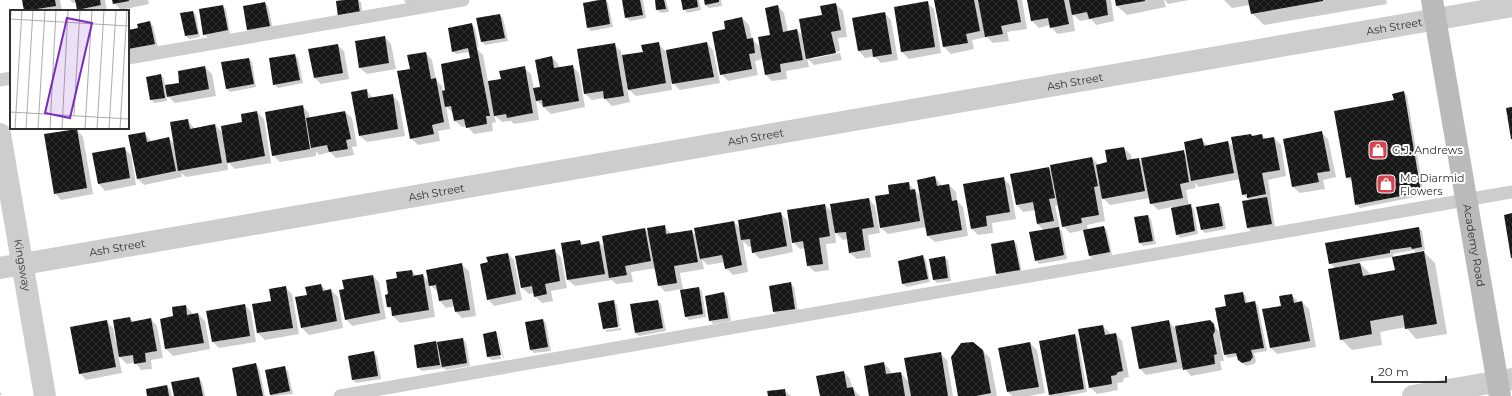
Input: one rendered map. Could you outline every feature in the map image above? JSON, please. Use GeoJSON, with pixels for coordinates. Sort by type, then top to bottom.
{"type":"FeatureCollection","features":[{"type":"Feature","properties":{"kind":"main road","name":"Academy Road"},"geometry":{"type":"LineString","coordinates":[[1433,9],[1466,201],[1503,385]]}},
{"type":"Feature","properties":{"kind":"street","name":"Ash Street"},"geometry":{"type":"LineString","coordinates":[[0,268],[1433,9],[1512,6]]}},
{"type":"Feature","properties":{"kind":"street","name":"Kingsway"},"geometry":{"type":"LineString","coordinates":[[0,134],[45,396]]}},
{"type":"Feature","properties":{"kind":"street"},"geometry":{"type":"LineString","coordinates":[[1413,396],[1503,385]]}},
{"type":"Feature","properties":{"kind":"lane"},"geometry":{"type":"LineString","coordinates":[[129,58],[462,0]]}},
{"type":"Feature","properties":{"kind":"lane"},"geometry":{"type":"LineString","coordinates":[[0,80],[10,78]]}},
{"type":"Feature","properties":{"kind":"lane"},"geometry":{"type":"LineString","coordinates":[[340,396],[1512,192]]}},
{"type":"Feature","properties":{"kind":"building"},"geometry":{"type":"Polygon","coordinates":[[[22,0],[55,0],[56,6],[24,10],[22,0]]]}},
{"type":"Feature","properties":{"kind":"building"},"geometry":{"type":"Polygon","coordinates":[[[75,0],[100,0],[101,5],[77,10],[75,0]]]}},
{"type":"Feature","properties":{"kind":"building"},"geometry":{"type":"Polygon","coordinates":[[[112,0],[129,0],[129,1],[113,4],[112,0]]]}},
{"type":"Feature","properties":{"kind":"building"},"geometry":{"type":"Polygon","coordinates":[[[358,0],[360,13],[338,17],[336,1],[358,0]]]}},
{"type":"Feature","properties":{"kind":"building"},"geometry":{"type":"Polygon","coordinates":[[[606,0],[610,24],[587,28],[583,3],[606,0]]]}},
{"type":"Feature","properties":{"kind":"building"},"geometry":{"type":"Polygon","coordinates":[[[622,0],[640,0],[643,15],[625,18],[622,0]]]}},
{"type":"Feature","properties":{"kind":"building"},"geometry":{"type":"Polygon","coordinates":[[[655,0],[664,0],[666,9],[656,10],[655,0]]]}},
{"type":"Feature","properties":{"kind":"building"},"geometry":{"type":"Polygon","coordinates":[[[681,0],[697,0],[698,7],[683,10],[681,0]]]}},
{"type":"Feature","properties":{"kind":"building"},"geometry":{"type":"Polygon","coordinates":[[[704,0],[719,0],[719,2],[705,5],[704,0]]]}},
{"type":"Feature","properties":{"kind":"building"},"geometry":{"type":"Polygon","coordinates":[[[934,0],[974,0],[980,31],[966,34],[968,43],[943,47],[934,0]]]}},
{"type":"Feature","properties":{"kind":"building"},"geometry":{"type":"Polygon","coordinates":[[[978,0],[1017,0],[1021,22],[1001,26],[1003,34],[985,37],[978,0]]]}},
{"type":"Feature","properties":{"kind":"building"},"geometry":{"type":"Polygon","coordinates":[[[1027,0],[1064,0],[1069,24],[1050,28],[1048,18],[1031,21],[1027,0]]]}},
{"type":"Feature","properties":{"kind":"building"},"geometry":{"type":"Polygon","coordinates":[[[1069,0],[1106,0],[1108,15],[1089,19],[1087,12],[1072,15],[1069,0]]]}},
{"type":"Feature","properties":{"kind":"building"},"geometry":{"type":"Polygon","coordinates":[[[1115,0],[1145,0],[1145,1],[1116,6],[1115,0]]]}},
{"type":"Feature","properties":{"kind":"building"},"geometry":{"type":"Polygon","coordinates":[[[1248,0],[1323,0],[1323,1],[1251,14],[1248,0]]]}},
{"type":"Feature","properties":{"kind":"building"},"geometry":{"type":"Polygon","coordinates":[[[928,1],[935,47],[901,52],[894,7],[928,1]]]}},
{"type":"Feature","properties":{"kind":"building"},"geometry":{"type":"Polygon","coordinates":[[[265,2],[270,26],[247,30],[243,6],[265,2]]]}},
{"type":"Feature","properties":{"kind":"building"},"geometry":{"type":"Polygon","coordinates":[[[836,3],[841,30],[831,32],[836,53],[806,59],[799,19],[822,15],[820,6],[836,3]]]}},
{"type":"Feature","properties":{"kind":"building"},"geometry":{"type":"Polygon","coordinates":[[[223,5],[228,30],[203,35],[199,9],[223,5]]]}},
{"type":"Feature","properties":{"kind":"building"},"geometry":{"type":"Polygon","coordinates":[[[778,5],[783,32],[797,29],[803,60],[780,64],[781,72],[765,75],[758,37],[770,35],[765,8],[778,5]]]}},
{"type":"Feature","properties":{"kind":"building"},"geometry":{"type":"Polygon","coordinates":[[[193,11],[198,34],[185,36],[180,13],[193,11]]]}},
{"type":"Feature","properties":{"kind":"building"},"geometry":{"type":"Polygon","coordinates":[[[885,12],[892,54],[873,57],[872,49],[858,51],[852,18],[885,12]]]}},
{"type":"Feature","properties":{"kind":"building"},"geometry":{"type":"Polygon","coordinates":[[[500,14],[505,38],[481,42],[476,18],[500,14]]]}},
{"type":"Feature","properties":{"kind":"building"},"geometry":{"type":"Polygon","coordinates":[[[742,17],[747,39],[753,38],[755,53],[749,54],[752,69],[720,75],[712,32],[725,29],[724,21],[742,17]]]}},
{"type":"Feature","properties":{"kind":"building"},"geometry":{"type":"Polygon","coordinates":[[[150,21],[155,44],[129,49],[129,30],[138,28],[137,24],[150,21]]]}},
{"type":"Feature","properties":{"kind":"building"},"geometry":{"type":"Polygon","coordinates":[[[472,23],[490,116],[486,116],[487,124],[466,128],[464,119],[454,121],[451,106],[445,107],[442,91],[445,90],[441,64],[470,58],[468,48],[452,52],[448,28],[472,23]]]}},
{"type":"Feature","properties":{"kind":"building"},"geometry":{"type":"Polygon","coordinates":[[[385,36],[389,63],[359,68],[355,41],[385,36]]]}},
{"type":"Feature","properties":{"kind":"building"},"geometry":{"type":"Polygon","coordinates":[[[659,42],[666,83],[628,90],[622,55],[643,52],[641,45],[659,42]]]}},
{"type":"Feature","properties":{"kind":"building"},"geometry":{"type":"Polygon","coordinates":[[[707,42],[714,77],[672,84],[666,50],[707,42]]]}},
{"type":"Feature","properties":{"kind":"building"},"geometry":{"type":"Polygon","coordinates":[[[615,43],[624,96],[604,99],[603,91],[584,94],[577,49],[615,43]]]}},
{"type":"Feature","properties":{"kind":"building"},"geometry":{"type":"Polygon","coordinates":[[[338,44],[343,73],[314,78],[308,49],[338,44]]]}},
{"type":"Feature","properties":{"kind":"building"},"geometry":{"type":"Polygon","coordinates":[[[426,52],[431,79],[436,78],[444,122],[432,125],[434,134],[410,139],[397,71],[410,69],[407,55],[426,52]]]}},
{"type":"Feature","properties":{"kind":"building"},"geometry":{"type":"Polygon","coordinates":[[[295,54],[300,80],[273,85],[269,58],[295,54]]]}},
{"type":"Feature","properties":{"kind":"building"},"geometry":{"type":"Polygon","coordinates":[[[552,56],[554,68],[573,65],[579,101],[543,107],[542,100],[536,101],[533,88],[540,87],[535,60],[552,56]]]}},
{"type":"Feature","properties":{"kind":"building"},"geometry":{"type":"Polygon","coordinates":[[[249,58],[254,84],[226,89],[221,62],[249,58]]]}},
{"type":"Feature","properties":{"kind":"building"},"geometry":{"type":"Polygon","coordinates":[[[205,66],[209,89],[167,97],[165,85],[179,83],[178,71],[205,66]]]}},
{"type":"Feature","properties":{"kind":"building"},"geometry":{"type":"Polygon","coordinates":[[[525,66],[533,113],[507,118],[506,114],[494,116],[488,81],[501,79],[499,71],[525,66]]]}},
{"type":"Feature","properties":{"kind":"building"},"geometry":{"type":"Polygon","coordinates":[[[161,74],[165,98],[150,100],[146,77],[161,74]]]}},
{"type":"Feature","properties":{"kind":"building"},"geometry":{"type":"Polygon","coordinates":[[[367,89],[368,98],[393,94],[398,129],[359,136],[351,92],[367,89]]]}},
{"type":"Feature","properties":{"kind":"building"},"geometry":{"type":"Polygon","coordinates":[[[1404,91],[1421,192],[1355,205],[1351,177],[1346,178],[1334,111],[1394,100],[1392,94],[1404,91]]]}},
{"type":"Feature","properties":{"kind":"building"},"geometry":{"type":"Polygon","coordinates":[[[303,105],[310,149],[272,156],[265,112],[303,105]]]}},
{"type":"Feature","properties":{"kind":"building"},"geometry":{"type":"Polygon","coordinates":[[[1512,107],[1512,139],[1511,139],[1506,108],[1512,107]]]}},
{"type":"Feature","properties":{"kind":"building"},"geometry":{"type":"Polygon","coordinates":[[[257,111],[265,156],[227,163],[221,126],[242,122],[241,114],[257,111]]]}},
{"type":"Feature","properties":{"kind":"building"},"geometry":{"type":"Polygon","coordinates":[[[345,111],[351,139],[346,140],[348,149],[329,152],[327,145],[311,148],[306,118],[345,111]]]}},
{"type":"Feature","properties":{"kind":"building"},"geometry":{"type":"Polygon","coordinates":[[[188,119],[190,129],[215,124],[222,163],[178,171],[170,122],[188,119]]]}},
{"type":"Feature","properties":{"kind":"building"},"geometry":{"type":"Polygon","coordinates":[[[77,129],[87,188],[54,194],[44,134],[77,129]]]}},
{"type":"Feature","properties":{"kind":"building"},"geometry":{"type":"Polygon","coordinates":[[[1322,131],[1330,171],[1317,173],[1319,182],[1292,187],[1283,139],[1322,131]]]}},
{"type":"Feature","properties":{"kind":"building"},"geometry":{"type":"Polygon","coordinates":[[[145,132],[147,142],[169,137],[176,171],[137,179],[128,135],[145,132]]]}},
{"type":"Feature","properties":{"kind":"building"},"geometry":{"type":"Polygon","coordinates":[[[1251,134],[1252,136],[1262,134],[1263,139],[1274,137],[1280,170],[1262,173],[1266,194],[1247,198],[1247,194],[1242,195],[1231,137],[1251,134]]]}},
{"type":"Feature","properties":{"kind":"building"},"geometry":{"type":"Polygon","coordinates":[[[1202,138],[1204,146],[1228,141],[1234,173],[1191,181],[1184,142],[1202,138]]]}},
{"type":"Feature","properties":{"kind":"building"},"geometry":{"type":"Polygon","coordinates":[[[125,147],[130,178],[98,184],[92,153],[125,147]]]}},
{"type":"Feature","properties":{"kind":"building"},"geometry":{"type":"Polygon","coordinates":[[[1124,147],[1127,160],[1139,158],[1145,191],[1102,199],[1096,165],[1107,162],[1105,150],[1124,147]]]}},
{"type":"Feature","properties":{"kind":"building"},"geometry":{"type":"Polygon","coordinates":[[[1184,150],[1189,182],[1180,184],[1183,198],[1150,204],[1141,158],[1184,150]]]}},
{"type":"Feature","properties":{"kind":"building"},"geometry":{"type":"Polygon","coordinates":[[[1092,157],[1098,186],[1094,187],[1099,215],[1081,218],[1082,223],[1062,227],[1050,165],[1092,157]]]}},
{"type":"Feature","properties":{"kind":"building"},"geometry":{"type":"Polygon","coordinates":[[[1049,167],[1055,198],[1049,199],[1054,221],[1037,224],[1033,202],[1016,205],[1010,174],[1049,167]]]}},
{"type":"Feature","properties":{"kind":"building"},"geometry":{"type":"Polygon","coordinates":[[[935,176],[937,186],[949,184],[952,201],[957,200],[962,230],[927,236],[917,180],[935,176]]]}},
{"type":"Feature","properties":{"kind":"building"},"geometry":{"type":"Polygon","coordinates":[[[1004,177],[1010,212],[986,216],[987,226],[971,229],[963,184],[1004,177]]]}},
{"type":"Feature","properties":{"kind":"building"},"geometry":{"type":"Polygon","coordinates":[[[909,182],[910,190],[915,189],[920,221],[880,228],[875,196],[889,194],[888,185],[909,182]]]}},
{"type":"Feature","properties":{"kind":"building"},"geometry":{"type":"Polygon","coordinates":[[[1267,197],[1272,224],[1247,228],[1242,201],[1267,197]]]}},
{"type":"Feature","properties":{"kind":"building"},"geometry":{"type":"Polygon","coordinates":[[[869,198],[874,227],[862,229],[865,250],[849,253],[846,232],[835,233],[830,204],[869,198]]]}},
{"type":"Feature","properties":{"kind":"building"},"geometry":{"type":"Polygon","coordinates":[[[1219,203],[1223,226],[1201,230],[1196,207],[1219,203]]]}},
{"type":"Feature","properties":{"kind":"building"},"geometry":{"type":"Polygon","coordinates":[[[825,204],[830,236],[819,238],[823,264],[807,266],[803,241],[792,243],[787,210],[825,204]]]}},
{"type":"Feature","properties":{"kind":"building"},"geometry":{"type":"Polygon","coordinates":[[[1191,204],[1195,231],[1176,235],[1171,208],[1191,204]]]}},
{"type":"Feature","properties":{"kind":"building"},"geometry":{"type":"Polygon","coordinates":[[[781,212],[787,246],[752,253],[750,239],[741,240],[738,220],[781,212]]]}},
{"type":"Feature","properties":{"kind":"building"},"geometry":{"type":"Polygon","coordinates":[[[1512,213],[1512,258],[1511,258],[1504,215],[1512,213]]]}},
{"type":"Feature","properties":{"kind":"building"},"geometry":{"type":"Polygon","coordinates":[[[1148,215],[1153,241],[1139,243],[1134,217],[1148,215]]]}},
{"type":"Feature","properties":{"kind":"building"},"geometry":{"type":"Polygon","coordinates":[[[734,221],[742,265],[725,269],[722,255],[700,259],[694,228],[734,221]]]}},
{"type":"Feature","properties":{"kind":"building"},"geometry":{"type":"Polygon","coordinates":[[[665,225],[666,234],[692,230],[698,262],[674,266],[677,283],[658,286],[647,228],[665,225]]]}},
{"type":"Feature","properties":{"kind":"building"},"geometry":{"type":"Polygon","coordinates":[[[1104,226],[1110,252],[1089,256],[1083,230],[1104,226]]]}},
{"type":"Feature","properties":{"kind":"building"},"geometry":{"type":"Polygon","coordinates":[[[1059,227],[1064,255],[1035,261],[1029,232],[1059,227]]]}},
{"type":"Feature","properties":{"kind":"building"},"geometry":{"type":"Polygon","coordinates":[[[1419,227],[1422,247],[1390,250],[1390,253],[1329,264],[1325,243],[1419,227]]]}},
{"type":"Feature","properties":{"kind":"building"},"geometry":{"type":"Polygon","coordinates":[[[645,228],[651,261],[625,266],[627,275],[609,278],[602,236],[645,228]]]}},
{"type":"Feature","properties":{"kind":"building"},"geometry":{"type":"Polygon","coordinates":[[[580,240],[581,245],[599,241],[605,274],[567,280],[561,243],[580,240]]]}},
{"type":"Feature","properties":{"kind":"building"},"geometry":{"type":"Polygon","coordinates":[[[1014,240],[1020,270],[996,274],[991,244],[1014,240]]]}},
{"type":"Feature","properties":{"kind":"building"},"geometry":{"type":"Polygon","coordinates":[[[555,249],[560,281],[545,284],[547,294],[534,297],[532,286],[521,288],[515,256],[555,249]]]}},
{"type":"Feature","properties":{"kind":"building"},"geometry":{"type":"Polygon","coordinates":[[[1424,251],[1437,324],[1405,329],[1403,315],[1370,321],[1372,334],[1340,340],[1328,269],[1360,263],[1363,276],[1395,270],[1392,257],[1424,251]]]}},
{"type":"Feature","properties":{"kind":"building"},"geometry":{"type":"Polygon","coordinates":[[[508,253],[516,294],[487,300],[480,264],[488,262],[486,257],[508,253]]]}},
{"type":"Feature","properties":{"kind":"building"},"geometry":{"type":"Polygon","coordinates":[[[923,255],[928,279],[902,284],[898,261],[923,255]]]}},
{"type":"Feature","properties":{"kind":"building"},"geometry":{"type":"Polygon","coordinates":[[[945,256],[948,278],[933,280],[929,259],[945,256]]]}},
{"type":"Feature","properties":{"kind":"building"},"geometry":{"type":"Polygon","coordinates":[[[462,263],[470,310],[455,312],[452,299],[439,301],[436,285],[429,286],[426,270],[462,263]]]}},
{"type":"Feature","properties":{"kind":"building"},"geometry":{"type":"Polygon","coordinates":[[[412,270],[413,276],[423,274],[429,310],[392,316],[391,307],[387,307],[385,295],[388,294],[386,280],[397,278],[396,272],[412,270]]]}},
{"type":"Feature","properties":{"kind":"building"},"geometry":{"type":"Polygon","coordinates":[[[373,275],[380,313],[345,320],[339,290],[344,289],[342,280],[373,275]]]}},
{"type":"Feature","properties":{"kind":"building"},"geometry":{"type":"Polygon","coordinates":[[[791,282],[795,309],[773,312],[769,286],[791,282]]]}},
{"type":"Feature","properties":{"kind":"building"},"geometry":{"type":"Polygon","coordinates":[[[321,284],[323,291],[331,289],[337,321],[301,328],[295,297],[307,295],[305,287],[321,284]]]}},
{"type":"Feature","properties":{"kind":"building"},"geometry":{"type":"Polygon","coordinates":[[[286,286],[293,328],[257,333],[252,304],[271,301],[269,289],[286,286]]]}},
{"type":"Feature","properties":{"kind":"building"},"geometry":{"type":"Polygon","coordinates":[[[699,287],[703,314],[685,317],[680,290],[699,287]]]}},
{"type":"Feature","properties":{"kind":"building"},"geometry":{"type":"Polygon","coordinates":[[[724,292],[728,318],[709,321],[705,296],[724,292]]]}},
{"type":"Feature","properties":{"kind":"building"},"geometry":{"type":"Polygon","coordinates":[[[1243,292],[1245,303],[1255,301],[1264,348],[1251,350],[1253,357],[1250,361],[1242,363],[1238,360],[1236,353],[1224,355],[1215,308],[1226,306],[1224,295],[1243,292]]]}},
{"type":"Feature","properties":{"kind":"building"},"geometry":{"type":"Polygon","coordinates":[[[1292,294],[1294,303],[1302,301],[1310,341],[1270,348],[1262,309],[1281,306],[1279,296],[1292,294]]]}},
{"type":"Feature","properties":{"kind":"building"},"geometry":{"type":"Polygon","coordinates":[[[614,300],[618,327],[603,329],[598,303],[614,300]]]}},
{"type":"Feature","properties":{"kind":"building"},"geometry":{"type":"Polygon","coordinates":[[[658,300],[663,328],[635,333],[630,304],[658,300]]]}},
{"type":"Feature","properties":{"kind":"building"},"geometry":{"type":"Polygon","coordinates":[[[245,304],[250,336],[212,342],[206,311],[245,304]]]}},
{"type":"Feature","properties":{"kind":"building"},"geometry":{"type":"Polygon","coordinates":[[[186,305],[187,315],[198,313],[204,343],[165,349],[160,319],[173,316],[172,307],[186,305]]]}},
{"type":"Feature","properties":{"kind":"building"},"geometry":{"type":"Polygon","coordinates":[[[130,317],[131,322],[151,318],[157,351],[145,353],[146,362],[134,364],[133,355],[119,357],[113,320],[130,317]]]}},
{"type":"Feature","properties":{"kind":"building"},"geometry":{"type":"Polygon","coordinates":[[[543,319],[548,347],[530,350],[525,322],[543,319]]]}},
{"type":"Feature","properties":{"kind":"building"},"geometry":{"type":"Polygon","coordinates":[[[107,320],[116,367],[79,374],[70,327],[107,320]]]}},
{"type":"Feature","properties":{"kind":"building"},"geometry":{"type":"Polygon","coordinates":[[[1169,320],[1177,362],[1139,369],[1131,327],[1169,320]]]}},
{"type":"Feature","properties":{"kind":"building"},"geometry":{"type":"Polygon","coordinates":[[[1210,320],[1214,324],[1215,331],[1213,335],[1217,354],[1214,355],[1215,364],[1183,370],[1175,326],[1210,320]]]}},
{"type":"Feature","properties":{"kind":"building"},"geometry":{"type":"Polygon","coordinates":[[[1103,325],[1105,335],[1116,333],[1123,371],[1111,376],[1112,384],[1089,388],[1078,329],[1103,325]]]}},
{"type":"Feature","properties":{"kind":"building"},"geometry":{"type":"Polygon","coordinates":[[[496,331],[501,355],[487,357],[483,334],[496,331]]]}},
{"type":"Feature","properties":{"kind":"building"},"geometry":{"type":"Polygon","coordinates":[[[1075,334],[1084,389],[1049,395],[1039,341],[1075,334]]]}},
{"type":"Feature","properties":{"kind":"building"},"geometry":{"type":"Polygon","coordinates":[[[463,338],[467,363],[442,367],[437,342],[463,338]]]}},
{"type":"Feature","properties":{"kind":"building"},"geometry":{"type":"Polygon","coordinates":[[[436,341],[440,365],[417,368],[414,345],[436,341]]]}},
{"type":"Feature","properties":{"kind":"building"},"geometry":{"type":"Polygon","coordinates":[[[973,342],[983,350],[991,393],[976,396],[958,396],[951,357],[961,343],[973,342]]]}},
{"type":"Feature","properties":{"kind":"building"},"geometry":{"type":"Polygon","coordinates":[[[1030,342],[1039,387],[1007,392],[998,348],[1030,342]]]}},
{"type":"Feature","properties":{"kind":"building"},"geometry":{"type":"Polygon","coordinates":[[[374,351],[378,376],[352,380],[348,356],[374,351]]]}},
{"type":"Feature","properties":{"kind":"building"},"geometry":{"type":"Polygon","coordinates":[[[941,352],[948,396],[911,396],[904,358],[941,352]]]}},
{"type":"Feature","properties":{"kind":"building"},"geometry":{"type":"Polygon","coordinates":[[[884,362],[886,374],[901,372],[905,396],[869,396],[864,366],[884,362]]]}},
{"type":"Feature","properties":{"kind":"building"},"geometry":{"type":"Polygon","coordinates":[[[256,363],[263,396],[237,396],[232,368],[256,363]]]}},
{"type":"Feature","properties":{"kind":"building"},"geometry":{"type":"Polygon","coordinates":[[[285,366],[290,391],[270,395],[265,370],[285,366]]]}},
{"type":"Feature","properties":{"kind":"building"},"geometry":{"type":"Polygon","coordinates":[[[844,371],[847,388],[853,387],[855,396],[820,396],[816,376],[844,371]]]}},
{"type":"Feature","properties":{"kind":"building"},"geometry":{"type":"Polygon","coordinates":[[[199,377],[203,396],[174,396],[171,382],[199,377]]]}},
{"type":"Feature","properties":{"kind":"building"},"geometry":{"type":"Polygon","coordinates":[[[167,385],[169,396],[147,396],[146,389],[167,385]]]}},
{"type":"Feature","properties":{"kind":"building"},"geometry":{"type":"Polygon","coordinates":[[[785,389],[786,396],[768,396],[767,391],[785,389]]]}},
{"type":"Feature","properties":{"kind":"place","name":"G.J. Andrews"},"geometry":{"type":"Point","coordinates":[1378,150]}},
{"type":"Feature","properties":{"kind":"place","name":"Mc Diarmid Flowers"},"geometry":{"type":"Point","coordinates":[1386,184]}}]}
